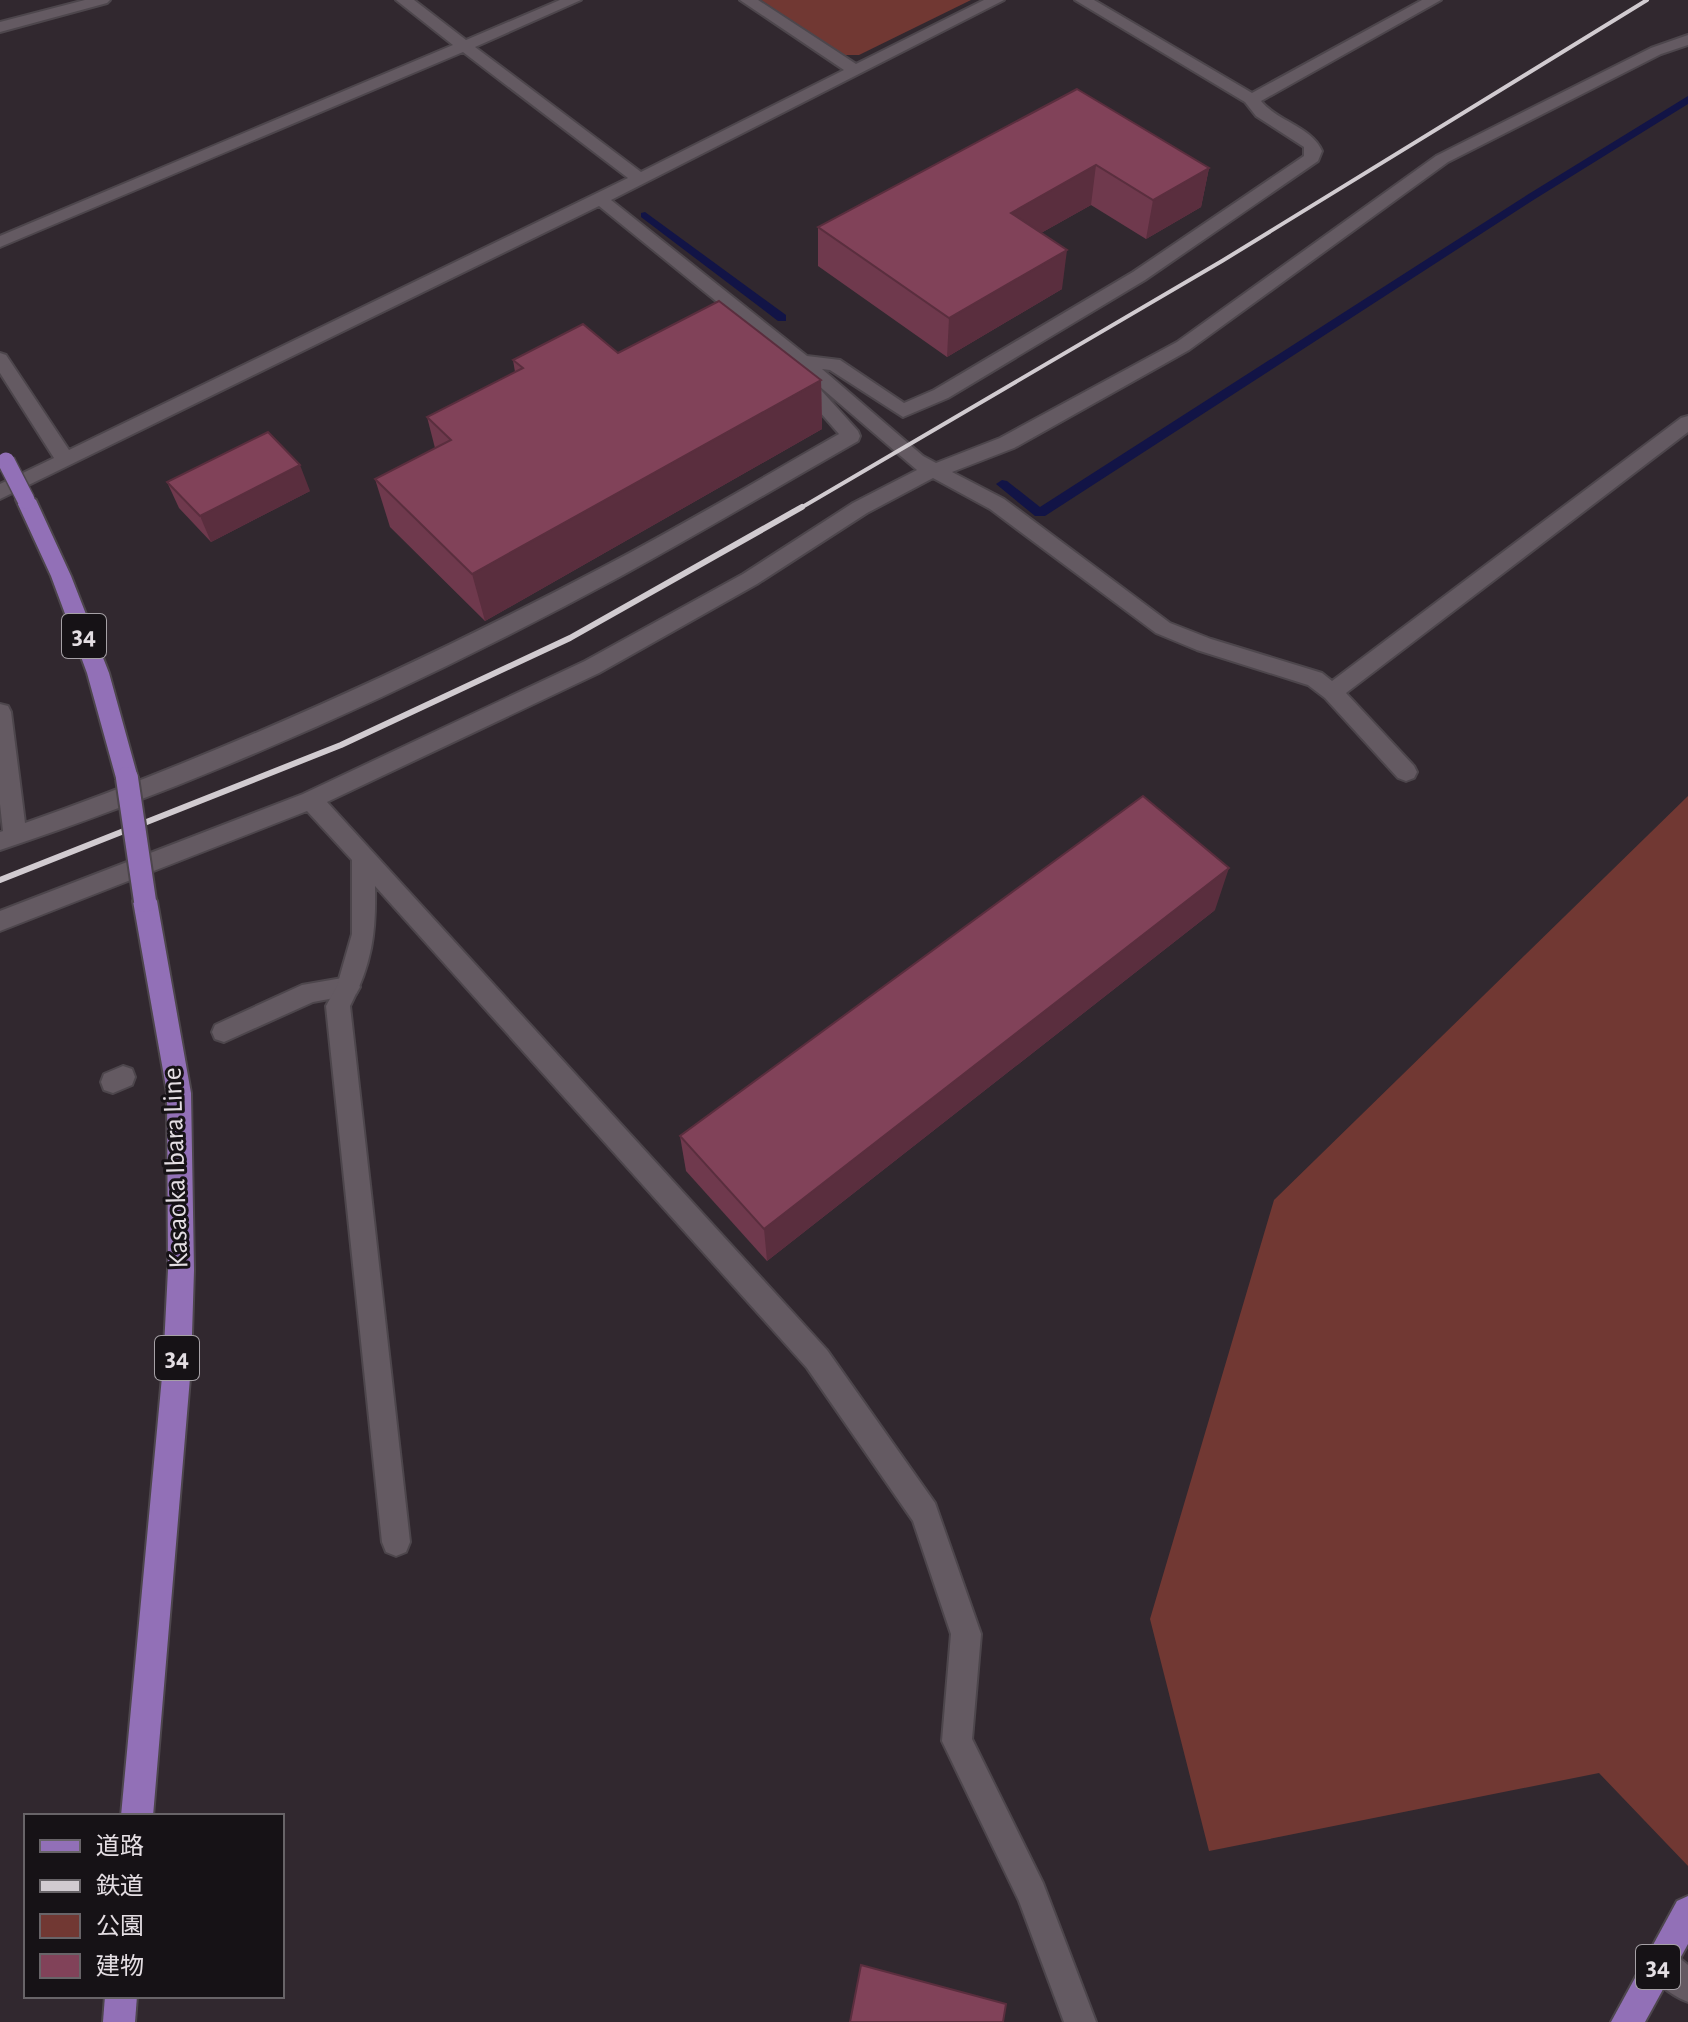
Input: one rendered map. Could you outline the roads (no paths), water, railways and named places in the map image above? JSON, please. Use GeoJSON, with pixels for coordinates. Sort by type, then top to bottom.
{"type":"FeatureCollection","features":[{"type":"Feature","properties":{"kind":"main road","name":"Kasaoka Ibara Line"},"geometry":{"type":"LineString","coordinates":[[3,456],[61,576],[98,673],[127,778],[179,1093],[181,1270],[177,1366],[137,1814]]}},
{"type":"Feature","properties":{"kind":"main road","name":"34"},"geometry":{"type":"LineString","coordinates":[[1627,2022],[1688,1912]]}},
{"type":"Feature","properties":{"kind":"main road"},"geometry":{"type":"LineString","coordinates":[[119,2022],[121,1998]]}},
{"type":"Feature","properties":{"kind":"street"},"geometry":{"type":"LineString","coordinates":[[0,27],[70,4],[102,0]]}},
{"type":"Feature","properties":{"kind":"street"},"geometry":{"type":"LineString","coordinates":[[404,0],[640,179]]}},
{"type":"Feature","properties":{"kind":"street"},"geometry":{"type":"LineString","coordinates":[[0,242],[573,0]]}},
{"type":"Feature","properties":{"kind":"street"},"geometry":{"type":"LineString","coordinates":[[748,0],[855,70]]}},
{"type":"Feature","properties":{"kind":"street"},"geometry":{"type":"LineString","coordinates":[[0,492],[600,199],[996,0]]}},
{"type":"Feature","properties":{"kind":"street"},"geometry":{"type":"LineString","coordinates":[[806,362],[834,364],[903,411],[955,386],[1139,276],[1312,158],[1314,151],[1311,144],[1262,113],[1251,99],[1083,0]]}},
{"type":"Feature","properties":{"kind":"street"},"geometry":{"type":"LineString","coordinates":[[1251,99],[1433,0]]}},
{"type":"Feature","properties":{"kind":"street"},"geometry":{"type":"LineString","coordinates":[[0,921],[311,800],[592,667],[750,579],[860,508],[913,478],[979,456],[1007,443],[1183,346],[1442,159],[1656,51],[1688,40]]}},
{"type":"Feature","properties":{"kind":"street"},"geometry":{"type":"LineString","coordinates":[[600,199],[806,362],[902,450],[997,504],[1163,628],[1204,645],[1303,674],[1332,692],[1406,772]]}},
{"type":"Feature","properties":{"kind":"street"},"geometry":{"type":"LineString","coordinates":[[0,359],[65,459]]}},
{"type":"Feature","properties":{"kind":"street"},"geometry":{"type":"LineString","coordinates":[[0,712],[7,838],[219,758],[415,669],[578,590],[851,436],[801,380],[806,362]]}},
{"type":"Feature","properties":{"kind":"street"},"geometry":{"type":"LineString","coordinates":[[1332,692],[1688,422]]}},
{"type":"Feature","properties":{"kind":"street"},"geometry":{"type":"LineString","coordinates":[[311,800],[817,1359],[925,1513],[966,1634],[957,1741],[1032,1894],[1080,2022]]}},
{"type":"Feature","properties":{"kind":"street"},"geometry":{"type":"LineString","coordinates":[[363,858],[364,934],[348,987],[338,1006],[396,1542]]}},
{"type":"Feature","properties":{"kind":"street"},"geometry":{"type":"LineString","coordinates":[[224,1032],[310,992],[348,987]]}},
{"type":"Feature","properties":{"kind":"street"},"geometry":{"type":"LineString","coordinates":[[1660,1962],[1688,1986]]}},
{"type":"Feature","properties":{"kind":"waterway"},"geometry":{"type":"LineString","coordinates":[[1002,484],[1040,513],[1688,99]]}},
{"type":"Feature","properties":{"kind":"waterway"},"geometry":{"type":"LineString","coordinates":[[645,215],[782,318]]}},
{"type":"Feature","properties":{"kind":"railway"},"geometry":{"type":"LineString","coordinates":[[799,509],[1222,261],[1647,0]]}},
{"type":"Feature","properties":{"kind":"railway"},"geometry":{"type":"LineString","coordinates":[[0,880],[341,745],[570,638],[802,507]]}}]}
